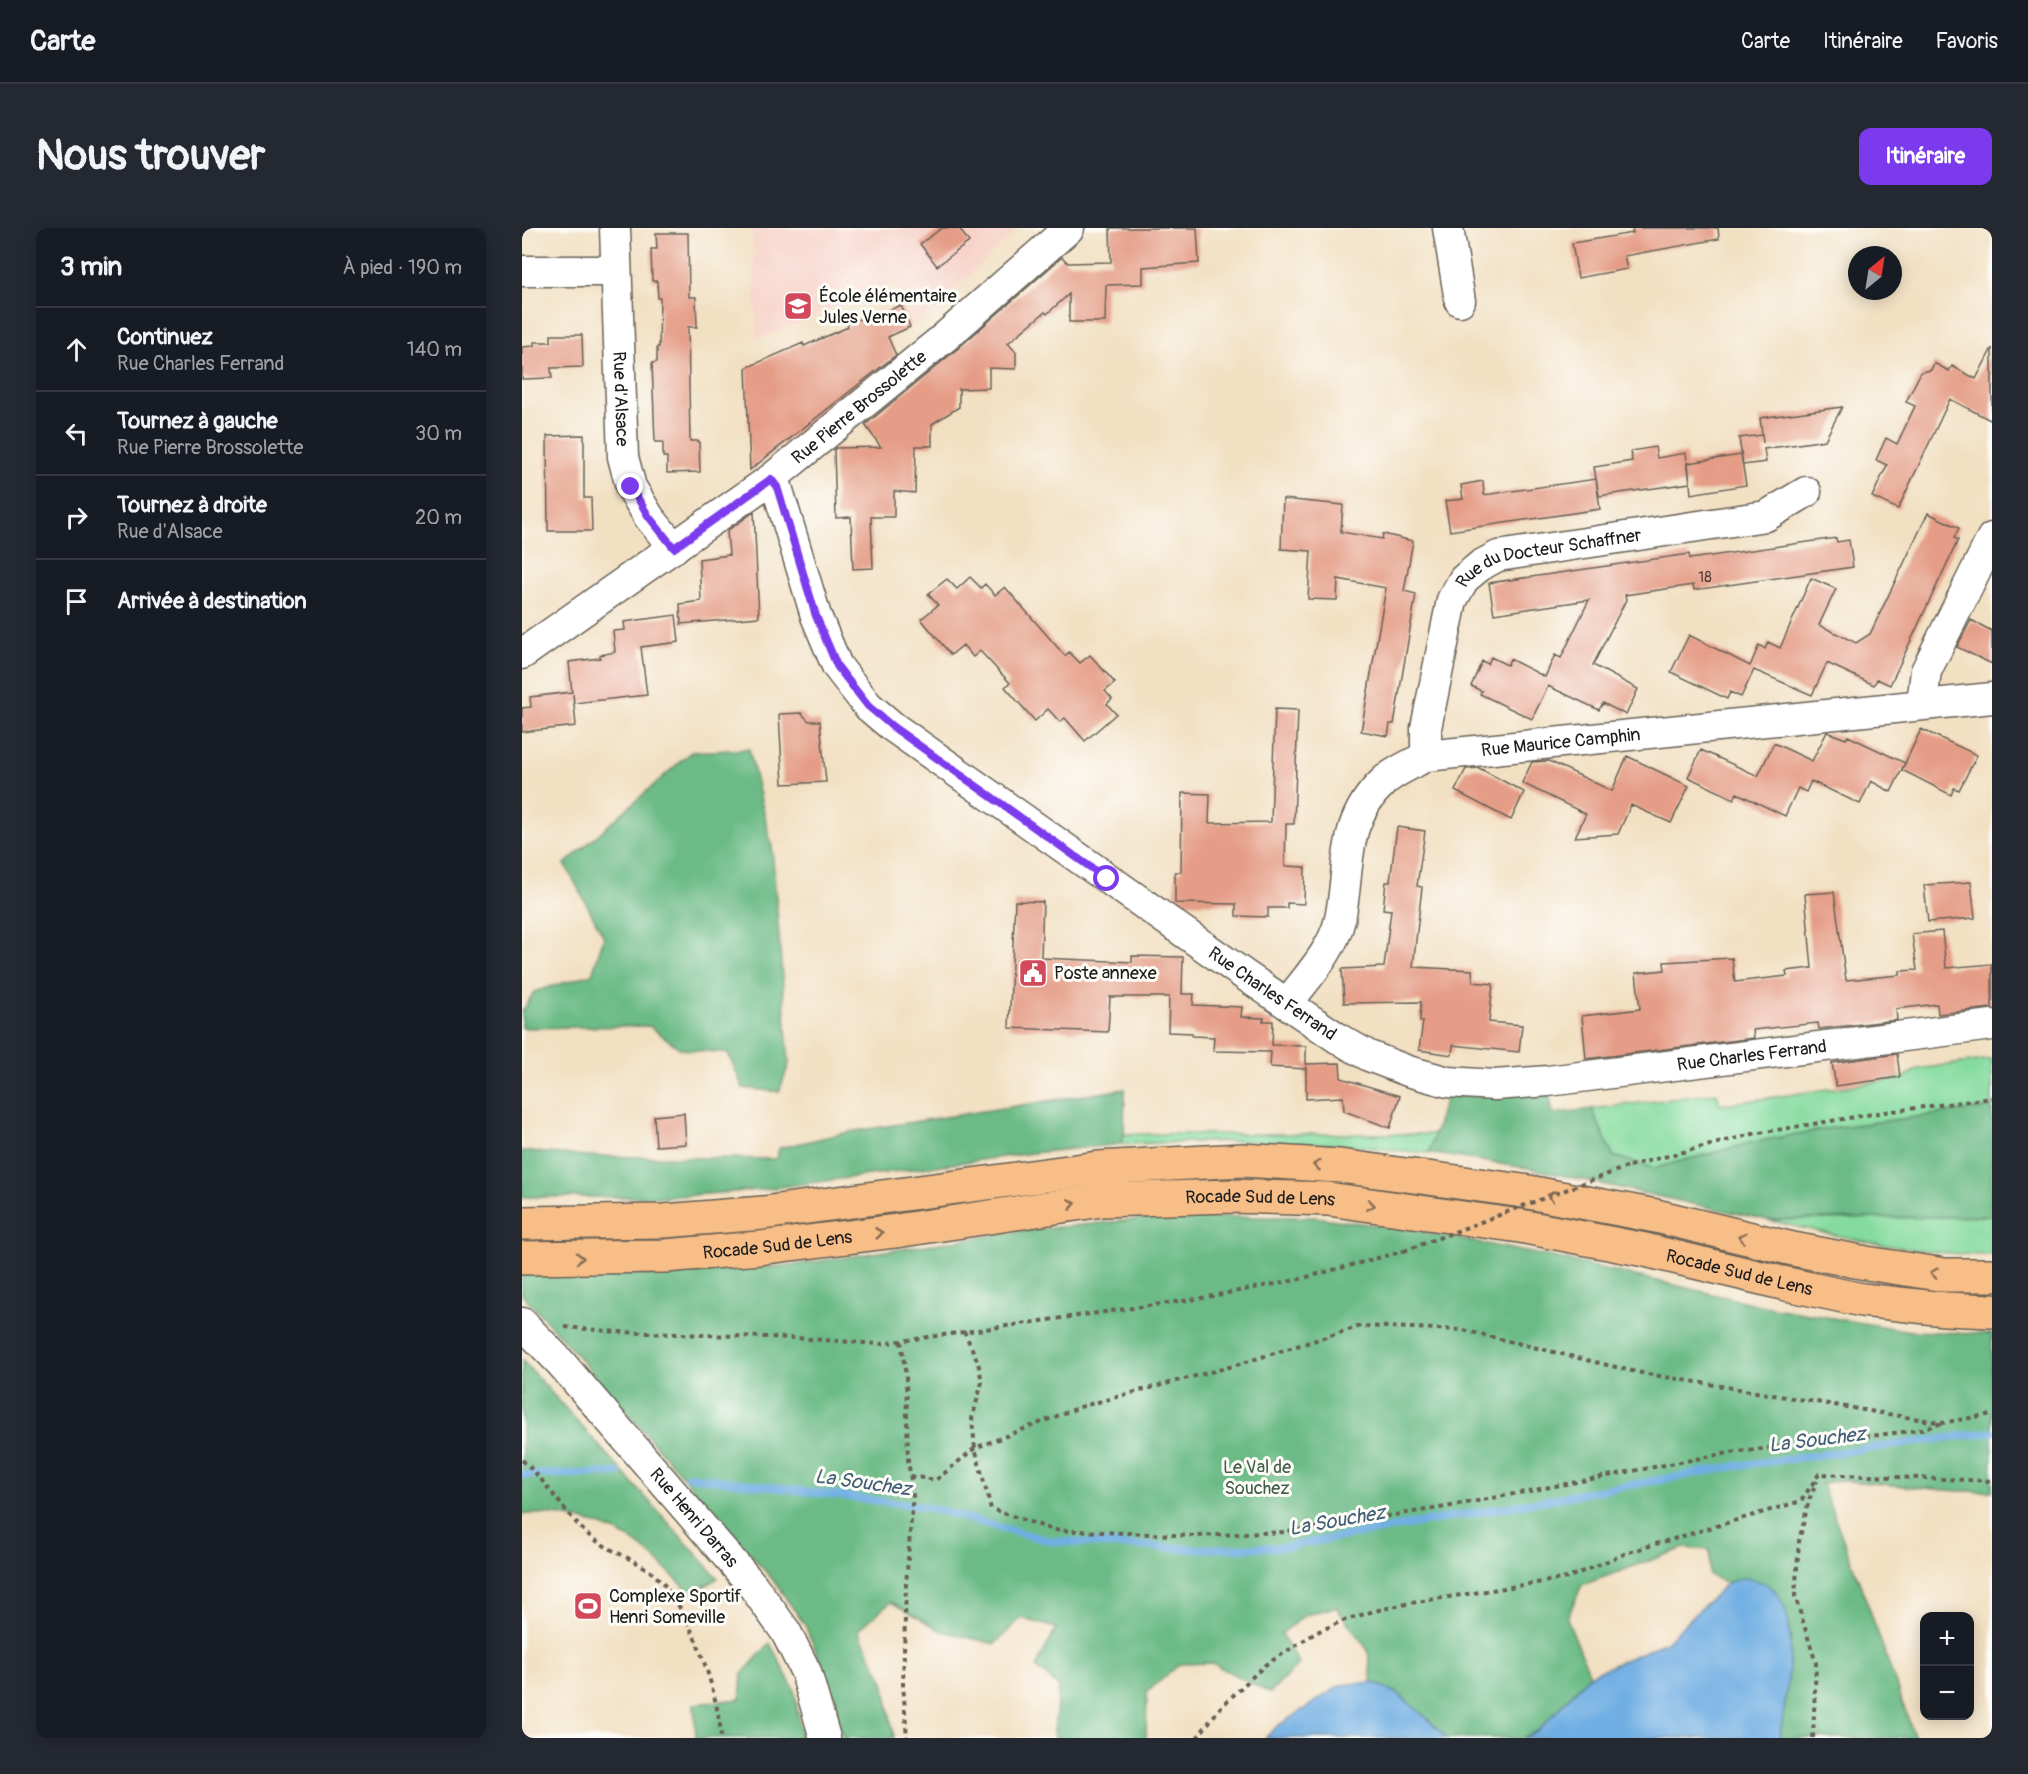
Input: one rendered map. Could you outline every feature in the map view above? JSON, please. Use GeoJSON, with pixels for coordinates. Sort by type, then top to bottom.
{"type":"FeatureCollection","features":[{"type":"Feature","properties":{"kind":"highway","name":"Rocade Sud de Lens"},"geometry":{"type":"LineString","coordinates":[[522,1223],[664,1221],[763,1213],[1098,1168],[1242,1160],[1340,1166],[1523,1191],[1656,1216],[1793,1249],[1866,1263],[1945,1275],[1992,1275]]}},
{"type":"Feature","properties":{"kind":"highway","name":"Rocade Sud de Lens"},"geometry":{"type":"LineString","coordinates":[[522,1258],[665,1256],[759,1248],[896,1231],[1102,1200],[1231,1196],[1328,1199],[1520,1226],[1645,1250],[1862,1300],[1945,1310],[1992,1311]]}},
{"type":"Feature","properties":{"kind":"street","name":"Rue d'Alsace"},"geometry":{"type":"LineString","coordinates":[[615,228],[623,457],[631,487],[649,517],[674,548]]}},
{"type":"Feature","properties":{"kind":"street","name":"Rue Pierre Brossolette"},"geometry":{"type":"LineString","coordinates":[[522,654],[771,479],[986,303],[1069,228]]}},
{"type":"Feature","properties":{"kind":"street"},"geometry":{"type":"LineString","coordinates":[[1448,228],[1460,301]]}},
{"type":"Feature","properties":{"kind":"street"},"geometry":{"type":"LineString","coordinates":[[522,271],[615,271]]}},
{"type":"Feature","properties":{"kind":"street","name":"Rue Charles Ferrand"},"geometry":{"type":"LineString","coordinates":[[771,479],[777,487],[816,616],[837,666],[868,706],[893,727],[1026,822],[1287,1004],[1369,1056],[1408,1071],[1448,1082],[1495,1085],[1548,1081],[1992,1025]]}},
{"type":"Feature","properties":{"kind":"street","name":"Rue du Docteur Schaffner"},"geometry":{"type":"LineString","coordinates":[[1426,756],[1426,728],[1452,600],[1464,579],[1481,565],[1498,556],[1766,516],[1806,492]]}},
{"type":"Feature","properties":{"kind":"street"},"geometry":{"type":"LineString","coordinates":[[1922,703],[1926,671],[1992,538]]}},
{"type":"Feature","properties":{"kind":"street","name":"Rue Maurice Camphin"},"geometry":{"type":"LineString","coordinates":[[1287,1004],[1332,941],[1340,919],[1348,846],[1360,809],[1384,781],[1426,756],[1922,703],[1992,698]]}},
{"type":"Feature","properties":{"kind":"street","name":"Rue Henri Darras"},"geometry":{"type":"LineString","coordinates":[[524,1325],[560,1362],[753,1586],[786,1632],[806,1672],[825,1738]]}},
{"type":"Feature","properties":{"kind":"path"},"geometry":{"type":"LineString","coordinates":[[524,1325],[572,1326],[618,1332],[880,1344],[1196,1299],[1296,1280],[1404,1251],[1629,1166],[1753,1134],[1878,1113],[1992,1098]]}},
{"type":"Feature","properties":{"kind":"path"},"geometry":{"type":"LineString","coordinates":[[910,1476],[936,1480],[975,1448],[1083,1406],[1233,1366],[1361,1326],[1463,1330],[1636,1372],[1942,1423]]}},
{"type":"Feature","properties":{"kind":"path"},"geometry":{"type":"LineString","coordinates":[[964,1331],[978,1362],[982,1382],[972,1419],[975,1448],[991,1509],[1054,1530],[1197,1536],[1285,1532],[1446,1507],[1722,1454],[1919,1430],[1942,1423],[1992,1414]]}},
{"type":"Feature","properties":{"kind":"path"},"geometry":{"type":"LineString","coordinates":[[901,1341],[906,1376],[908,1460],[913,1494],[906,1584],[903,1684],[907,1738]]}},
{"type":"Feature","properties":{"kind":"path"},"geometry":{"type":"LineString","coordinates":[[523,1461],[593,1538],[615,1553],[645,1568],[672,1596],[703,1661],[717,1709],[721,1738]]}},
{"type":"Feature","properties":{"kind":"path"},"geometry":{"type":"LineString","coordinates":[[1820,1473],[1992,1481]]}},
{"type":"Feature","properties":{"kind":"path"},"geometry":{"type":"LineString","coordinates":[[1197,1738],[1241,1685],[1265,1665],[1317,1632],[1345,1620],[1411,1603],[1567,1578],[1629,1552],[1801,1501],[1820,1473]]}},
{"type":"Feature","properties":{"kind":"path"},"geometry":{"type":"LineString","coordinates":[[1813,1738],[1816,1663],[1796,1596],[1799,1541],[1809,1500],[1820,1473]]}},
{"type":"Feature","properties":{"kind":"shaded area","name":"École élémentaire Jules Verne"},"geometry":{"type":"Polygon","coordinates":[[[752,228],[1019,228],[914,328],[896,283],[757,340],[752,228]]]}},
{"type":"Feature","properties":{"kind":"green space"},"geometry":{"type":"Polygon","coordinates":[[[749,749],[772,847],[789,1064],[779,1092],[743,1088],[728,1053],[681,1049],[649,1026],[522,1028],[522,1012],[534,992],[592,974],[604,937],[565,864],[691,752],[749,749]]]}},
{"type":"Feature","properties":{"kind":"green space"},"geometry":{"type":"Polygon","coordinates":[[[1992,1059],[1992,1107],[1832,1128],[1754,1142],[1655,1168],[1613,1156],[1592,1109],[1717,1093],[1720,1105],[1903,1078],[1918,1069],[1992,1059]]]}},
{"type":"Feature","properties":{"kind":"green space"},"geometry":{"type":"Polygon","coordinates":[[[1125,1089],[1124,1134],[1121,1144],[1032,1153],[758,1190],[666,1197],[522,1197],[522,1151],[588,1156],[777,1159],[779,1148],[849,1132],[1125,1089]]]}},
{"type":"Feature","properties":{"kind":"green space"},"geometry":{"type":"Polygon","coordinates":[[[1549,1093],[1553,1114],[1592,1109],[1613,1156],[1655,1168],[1754,1142],[1832,1128],[1992,1107],[1992,1216],[1767,1220],[1533,1169],[1429,1153],[1446,1096],[1549,1093]]]}},
{"type":"Feature","properties":{"kind":"green space"},"geometry":{"type":"Polygon","coordinates":[[[1124,1134],[1436,1134],[1429,1153],[1331,1144],[1235,1141],[1121,1144],[1124,1134]]]}},
{"type":"Feature","properties":{"kind":"green space"},"geometry":{"type":"Polygon","coordinates":[[[1992,1216],[1992,1255],[1906,1248],[1851,1239],[1767,1220],[1992,1216]]]}},
{"type":"Feature","properties":{"kind":"green space","name":"Le Val de Souchez"},"geometry":{"type":"Polygon","coordinates":[[[1161,1217],[1315,1217],[1419,1231],[1557,1258],[1773,1308],[1910,1331],[1992,1334],[1992,1491],[1957,1491],[1838,1480],[1822,1484],[1915,1738],[1780,1738],[1791,1637],[1743,1578],[1727,1583],[1709,1575],[1710,1550],[1684,1548],[1582,1585],[1567,1618],[1590,1675],[1539,1730],[1523,1738],[1447,1738],[1397,1693],[1372,1682],[1368,1650],[1336,1607],[1305,1615],[1281,1634],[1299,1664],[1270,1693],[1212,1663],[1180,1664],[1147,1692],[1146,1738],[1055,1738],[1059,1687],[1036,1667],[1056,1628],[1021,1618],[995,1644],[942,1631],[891,1602],[858,1630],[884,1682],[894,1738],[842,1738],[833,1692],[805,1625],[773,1580],[522,1295],[522,1274],[665,1275],[793,1265],[1021,1231],[1161,1217]]]}},
{"type":"Feature","properties":{"kind":"green space"},"geometry":{"type":"Polygon","coordinates":[[[522,1360],[718,1578],[692,1594],[641,1547],[615,1531],[568,1517],[522,1514],[522,1360]]]}},
{"type":"Feature","properties":{"kind":"green space"},"geometry":{"type":"Polygon","coordinates":[[[770,1643],[794,1690],[802,1738],[696,1738],[694,1704],[740,1699],[742,1674],[770,1643]]]}},
{"type":"Feature","properties":{"kind":"water"},"geometry":{"type":"Polygon","coordinates":[[[1743,1578],[1761,1582],[1773,1589],[1784,1606],[1789,1623],[1790,1663],[1780,1738],[1523,1738],[1539,1730],[1590,1675],[1666,1642],[1727,1583],[1743,1578]]]}},
{"type":"Feature","properties":{"kind":"water"},"geometry":{"type":"Polygon","coordinates":[[[1372,1682],[1397,1693],[1447,1738],[1265,1738],[1276,1727],[1341,1685],[1372,1682]]]}},
{"type":"Feature","properties":{"kind":"building"},"geometry":{"type":"Polygon","coordinates":[[[942,228],[959,228],[969,242],[937,266],[920,244],[942,228]]]}},
{"type":"Feature","properties":{"kind":"building"},"geometry":{"type":"Polygon","coordinates":[[[1110,228],[1197,228],[1199,263],[1143,267],[1143,284],[1106,285],[1105,322],[1069,322],[1069,294],[1047,314],[1045,312],[1008,343],[1016,352],[1016,369],[989,368],[989,388],[959,389],[959,407],[932,424],[932,446],[916,446],[915,493],[894,491],[894,517],[871,517],[873,568],[853,569],[851,517],[836,518],[834,450],[836,448],[881,447],[865,425],[956,350],[1062,257],[1068,263],[1111,262],[1110,228]]]}},
{"type":"Feature","properties":{"kind":"building"},"geometry":{"type":"Polygon","coordinates":[[[1632,228],[1718,228],[1719,239],[1624,256],[1627,269],[1578,278],[1572,243],[1633,233],[1632,228]]]}},
{"type":"Feature","properties":{"kind":"building"},"geometry":{"type":"Polygon","coordinates":[[[656,233],[688,233],[689,297],[696,297],[697,327],[688,327],[690,441],[699,441],[700,472],[667,473],[667,457],[663,457],[663,442],[655,442],[652,363],[657,362],[657,347],[659,347],[660,298],[658,298],[657,281],[652,281],[651,249],[657,249],[656,233]]]}},
{"type":"Feature","properties":{"kind":"building"},"geometry":{"type":"Polygon","coordinates":[[[901,305],[910,327],[888,337],[896,355],[750,470],[746,368],[803,343],[804,346],[848,327],[847,324],[901,305]]]}},
{"type":"Feature","properties":{"kind":"building"},"geometry":{"type":"Polygon","coordinates":[[[551,335],[582,335],[583,367],[551,368],[552,378],[522,379],[522,347],[534,346],[534,342],[551,342],[551,335]]]}},
{"type":"Feature","properties":{"kind":"building"},"geometry":{"type":"Polygon","coordinates":[[[1992,348],[1992,421],[1950,399],[1898,509],[1872,497],[1887,465],[1876,460],[1886,438],[1897,444],[1915,406],[1906,402],[1921,372],[1931,370],[1934,363],[1949,371],[1952,366],[1976,379],[1992,348]]]}},
{"type":"Feature","properties":{"kind":"building"},"geometry":{"type":"Polygon","coordinates":[[[1842,407],[1825,440],[1764,449],[1766,462],[1743,465],[1739,438],[1762,435],[1763,443],[1760,418],[1842,407]]]}},
{"type":"Feature","properties":{"kind":"building"},"geometry":{"type":"Polygon","coordinates":[[[584,435],[584,498],[591,498],[592,531],[548,531],[547,436],[584,435]]]}},
{"type":"Feature","properties":{"kind":"building"},"geometry":{"type":"Polygon","coordinates":[[[1655,447],[1657,458],[1686,453],[1690,483],[1599,496],[1594,467],[1632,461],[1631,451],[1655,447]]]}},
{"type":"Feature","properties":{"kind":"building"},"geometry":{"type":"Polygon","coordinates":[[[1741,455],[1746,485],[1691,494],[1688,463],[1741,455]]]}},
{"type":"Feature","properties":{"kind":"building"},"geometry":{"type":"Polygon","coordinates":[[[1596,479],[1600,509],[1450,531],[1445,501],[1463,499],[1461,485],[1483,481],[1484,495],[1596,479]]]}},
{"type":"Feature","properties":{"kind":"building"},"geometry":{"type":"Polygon","coordinates":[[[1283,499],[1343,505],[1341,532],[1382,539],[1383,534],[1413,541],[1404,591],[1416,594],[1394,724],[1390,724],[1388,736],[1361,731],[1386,588],[1338,579],[1337,600],[1308,599],[1311,551],[1281,549],[1283,499]]]}},
{"type":"Feature","properties":{"kind":"building"},"geometry":{"type":"Polygon","coordinates":[[[754,512],[759,617],[681,624],[680,604],[701,601],[699,559],[729,555],[727,531],[754,512]]]}},
{"type":"Feature","properties":{"kind":"building"},"geometry":{"type":"Polygon","coordinates":[[[1928,513],[1959,528],[1954,538],[1958,540],[1890,685],[1877,679],[1874,685],[1827,663],[1812,695],[1754,670],[1741,697],[1730,692],[1727,699],[1671,672],[1689,635],[1750,666],[1759,645],[1765,649],[1768,642],[1780,648],[1811,578],[1836,589],[1819,625],[1856,643],[1870,634],[1928,513]]]}},
{"type":"Feature","properties":{"kind":"building"},"geometry":{"type":"Polygon","coordinates":[[[1836,538],[1837,542],[1849,540],[1853,567],[1694,590],[1693,585],[1625,595],[1626,600],[1593,665],[1638,689],[1626,715],[1603,703],[1599,710],[1548,686],[1532,719],[1480,694],[1482,691],[1471,686],[1482,661],[1488,664],[1491,657],[1507,665],[1510,659],[1545,677],[1555,655],[1561,658],[1589,600],[1494,614],[1489,583],[1689,554],[1690,559],[1836,538]]]}},
{"type":"Feature","properties":{"kind":"building"},"geometry":{"type":"Polygon","coordinates":[[[970,577],[981,588],[985,584],[995,595],[1005,587],[1065,656],[1069,652],[1080,663],[1090,655],[1115,683],[1105,691],[1112,699],[1107,704],[1116,714],[1085,741],[1065,718],[1060,722],[1048,709],[1035,721],[1005,687],[1010,683],[980,651],[973,657],[963,645],[951,655],[921,619],[938,605],[928,594],[947,579],[957,589],[970,577]]]}},
{"type":"Feature","properties":{"kind":"building"},"geometry":{"type":"Polygon","coordinates":[[[676,615],[679,642],[641,647],[647,695],[574,703],[573,694],[576,726],[522,732],[522,708],[531,707],[530,697],[572,692],[569,662],[600,658],[600,655],[615,652],[613,631],[625,630],[624,622],[676,615]]]}},
{"type":"Feature","properties":{"kind":"building"},"geometry":{"type":"Polygon","coordinates":[[[1971,620],[1992,631],[1992,664],[1957,647],[1971,620]]]}},
{"type":"Feature","properties":{"kind":"building"},"geometry":{"type":"Polygon","coordinates":[[[1275,709],[1298,710],[1294,824],[1286,824],[1285,866],[1305,867],[1304,904],[1287,903],[1287,908],[1268,908],[1268,917],[1236,916],[1236,904],[1175,903],[1175,872],[1181,872],[1182,793],[1210,794],[1209,823],[1271,822],[1275,709]]]}},
{"type":"Feature","properties":{"kind":"building"},"geometry":{"type":"Polygon","coordinates":[[[801,713],[809,721],[820,721],[826,782],[783,784],[779,714],[801,713]]]}},
{"type":"Feature","properties":{"kind":"building"},"geometry":{"type":"Polygon","coordinates":[[[1921,729],[1977,755],[1959,790],[1954,788],[1951,795],[1902,770],[1921,729]]]}},
{"type":"Feature","properties":{"kind":"building"},"geometry":{"type":"Polygon","coordinates":[[[1827,732],[1846,739],[1848,736],[1905,763],[1891,792],[1871,781],[1860,804],[1811,781],[1806,792],[1798,788],[1785,816],[1737,793],[1734,799],[1688,777],[1701,750],[1758,776],[1774,743],[1812,761],[1827,732]]]}},
{"type":"Feature","properties":{"kind":"building"},"geometry":{"type":"Polygon","coordinates":[[[1627,756],[1689,786],[1671,823],[1631,805],[1618,834],[1575,837],[1586,814],[1522,783],[1532,762],[1549,761],[1612,791],[1627,756]]]}},
{"type":"Feature","properties":{"kind":"building"},"geometry":{"type":"Polygon","coordinates":[[[1479,768],[1524,792],[1511,820],[1455,791],[1466,769],[1479,768]]]}},
{"type":"Feature","properties":{"kind":"building"},"geometry":{"type":"Polygon","coordinates":[[[1397,827],[1425,831],[1417,886],[1422,887],[1413,967],[1472,970],[1473,982],[1493,984],[1489,1022],[1522,1025],[1519,1052],[1453,1045],[1452,1055],[1419,1050],[1423,1021],[1420,1021],[1421,1002],[1344,1003],[1342,969],[1384,967],[1391,910],[1383,909],[1386,882],[1390,882],[1397,827]]]}},
{"type":"Feature","properties":{"kind":"building"},"geometry":{"type":"Polygon","coordinates":[[[1971,882],[1975,918],[1928,922],[1924,885],[1971,882]]]}},
{"type":"Feature","properties":{"kind":"building"},"geometry":{"type":"Polygon","coordinates":[[[1834,892],[1846,980],[1900,975],[1900,971],[1917,970],[1912,934],[1942,931],[1946,968],[1992,964],[1992,1008],[1938,1014],[1937,1004],[1896,1009],[1897,1020],[1819,1029],[1818,1023],[1753,1030],[1754,1038],[1586,1059],[1582,1016],[1640,1009],[1636,973],[1665,970],[1664,962],[1732,958],[1735,982],[1787,976],[1786,971],[1812,968],[1805,894],[1834,892]]]}},
{"type":"Feature","properties":{"kind":"building"},"geometry":{"type":"Polygon","coordinates":[[[1015,901],[1043,902],[1041,958],[1132,962],[1132,956],[1183,957],[1182,994],[1194,994],[1193,1005],[1242,1007],[1241,1017],[1264,1018],[1263,1021],[1273,1021],[1272,1045],[1306,1046],[1306,1069],[1270,1067],[1271,1052],[1213,1051],[1214,1037],[1168,1032],[1169,997],[1110,997],[1108,1032],[1009,1028],[1015,901]]]}},
{"type":"Feature","properties":{"kind":"building"},"geometry":{"type":"Polygon","coordinates":[[[1897,1054],[1900,1077],[1836,1086],[1832,1063],[1897,1054]]]}},
{"type":"Feature","properties":{"kind":"building"},"geometry":{"type":"Polygon","coordinates":[[[1340,1063],[1341,1078],[1400,1096],[1390,1128],[1344,1111],[1343,1097],[1306,1099],[1306,1064],[1340,1063]]]}},
{"type":"Feature","properties":{"kind":"building"},"geometry":{"type":"Polygon","coordinates":[[[684,1113],[686,1144],[656,1146],[654,1116],[684,1113]]]}},
{"type":"Feature","properties":{"kind":"waterway","name":"La Souchez"},"geometry":{"type":"LineString","coordinates":[[688,1476],[926,1507],[1050,1541],[1195,1549],[1285,1547],[1736,1466],[1992,1432]]}},
{"type":"Feature","properties":{"kind":"waterway","name":"La Souchez"},"geometry":{"type":"LineString","coordinates":[[522,1475],[618,1473]]}},
{"type":"Feature","properties":{"kind":"place","name":"École élémentaire Jules Verne"},"geometry":{"type":"Point","coordinates":[798,306]}},
{"type":"Feature","properties":{"kind":"place","name":"Poste annexe"},"geometry":{"type":"Point","coordinates":[1033,973]}},
{"type":"Feature","properties":{"kind":"place","name":"Complexe Sportif Henri Someville"},"geometry":{"type":"Point","coordinates":[588,1606]}},
{"type":"Feature","properties":{"kind":"route"},"geometry":{"type":"LineString","coordinates":[[631,487],[649,517],[674,548],[771,479],[777,487],[785,511],[816,616],[837,666],[868,706],[893,727],[1107,879]]}}]}
